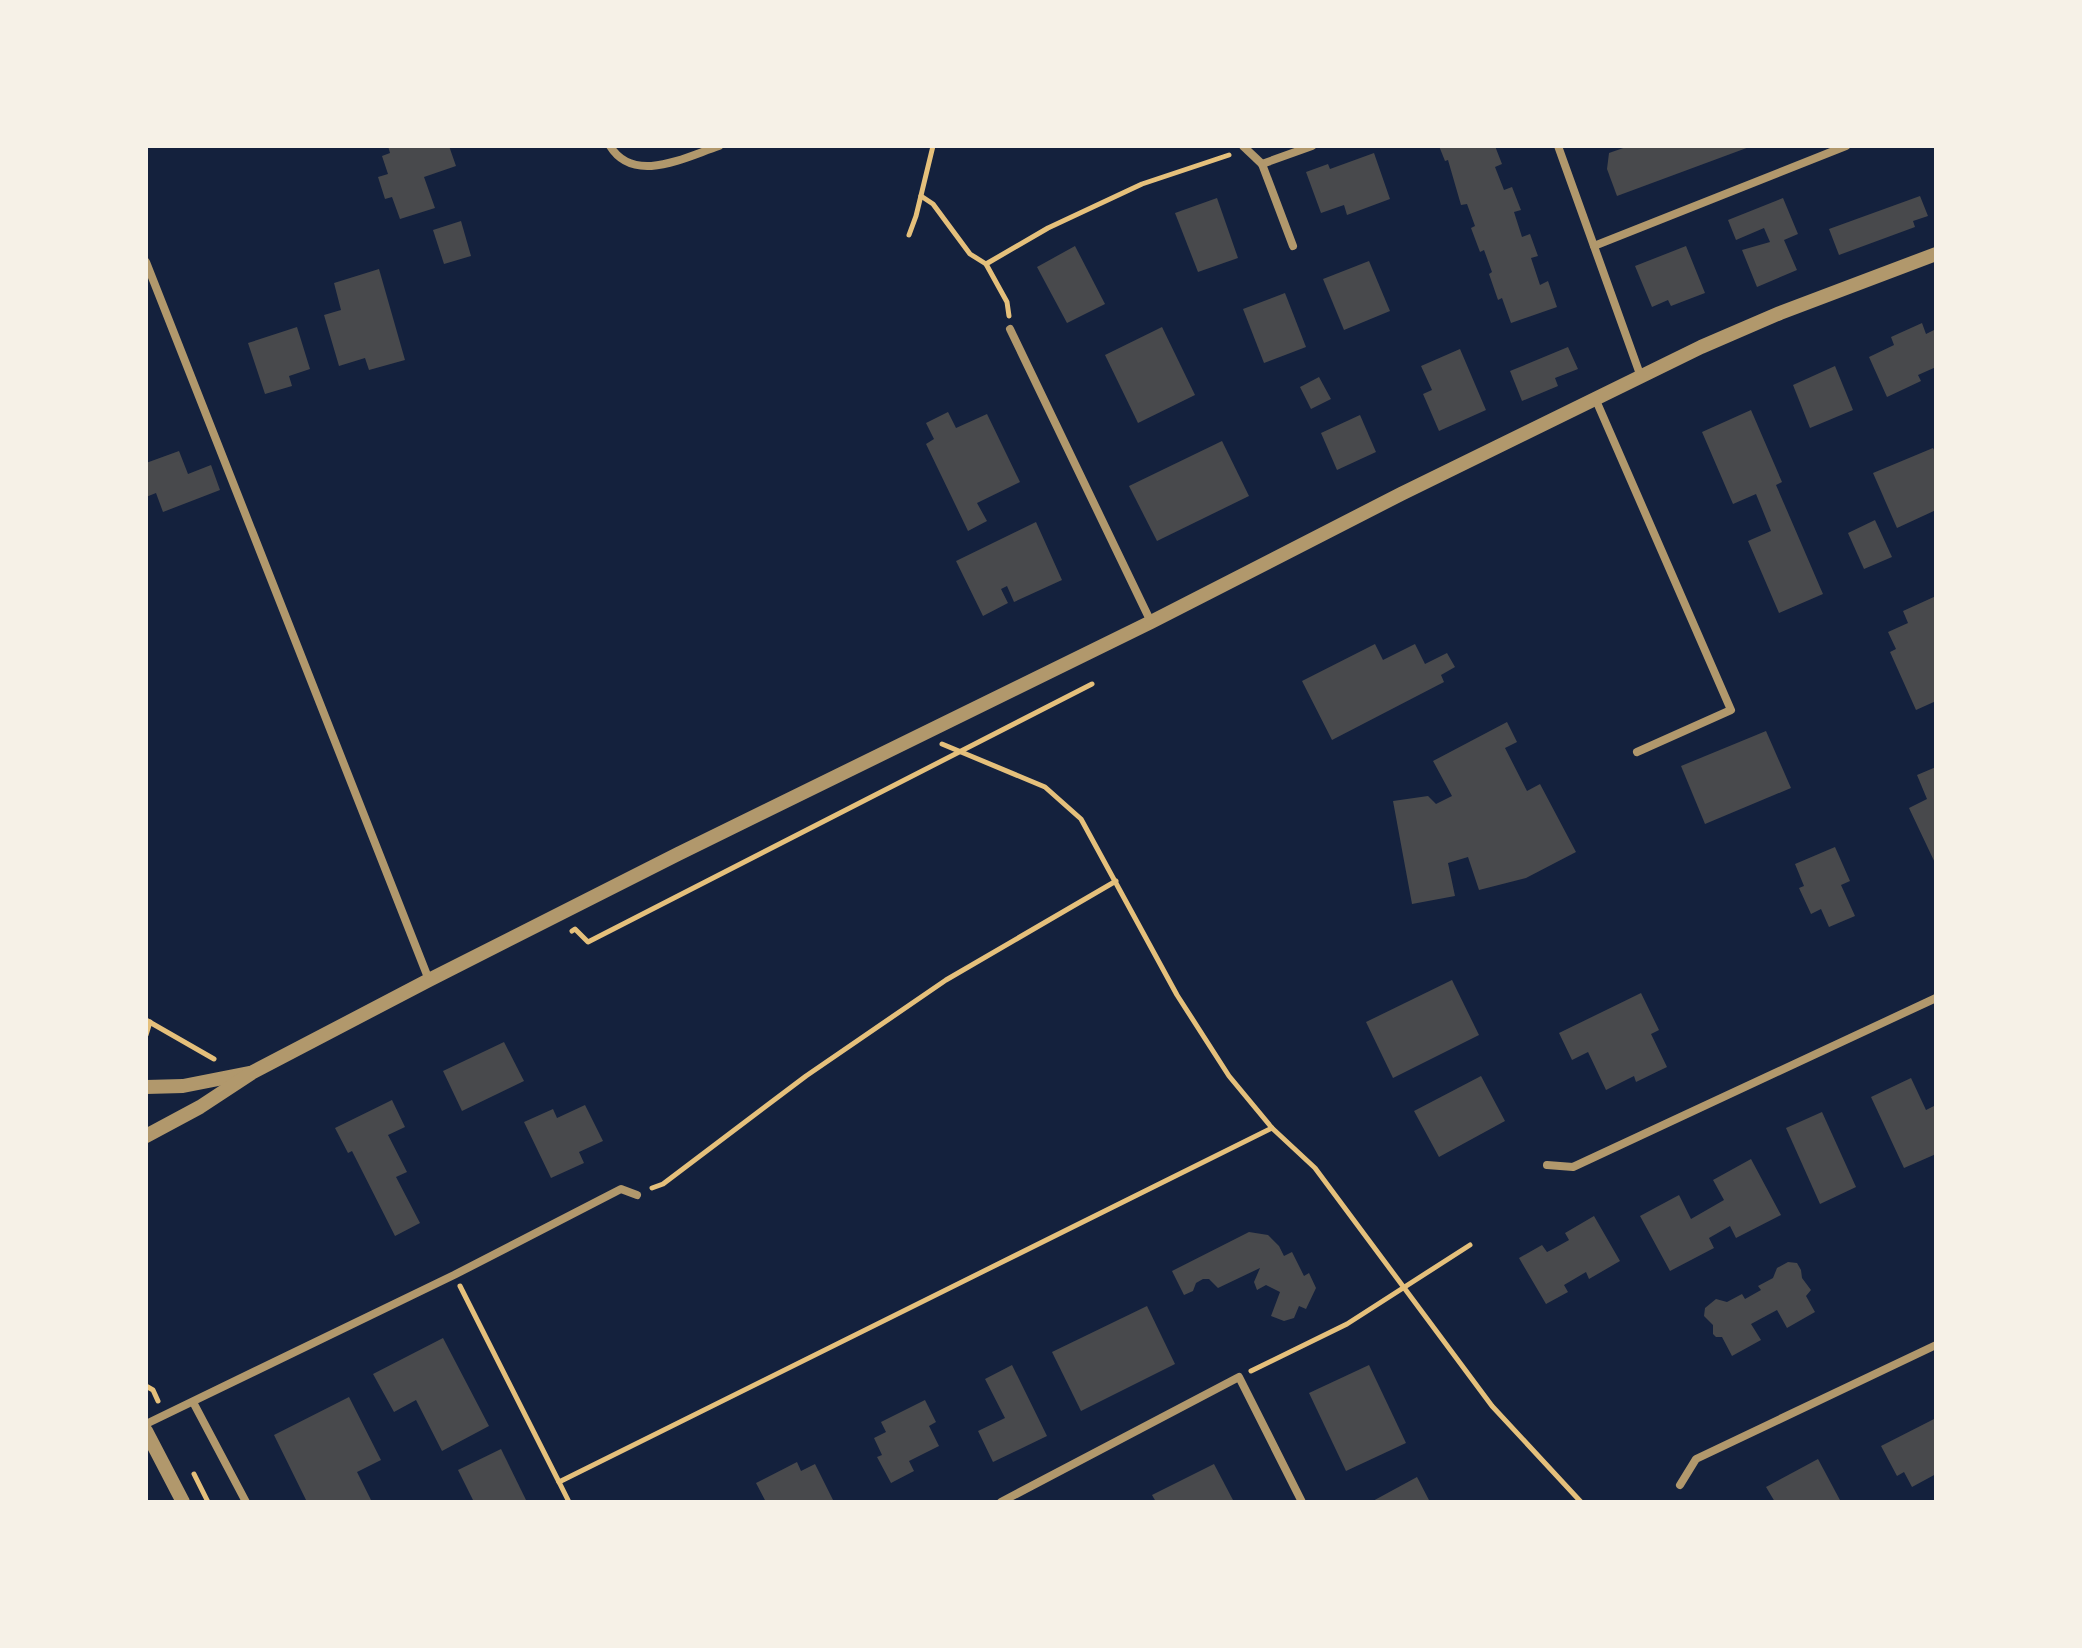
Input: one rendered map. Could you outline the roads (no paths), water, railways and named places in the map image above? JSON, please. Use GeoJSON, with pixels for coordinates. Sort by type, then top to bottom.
{"type":"FeatureCollection","features":[{"type":"Feature","properties":{"kind":"street"},"geometry":{"type":"LineString","coordinates":[[610,146],[616,157],[644,167],[657,166],[719,146]]}},
{"type":"Feature","properties":{"kind":"street"},"geometry":{"type":"LineString","coordinates":[[1262,164],[1312,146]]}},
{"type":"Feature","properties":{"kind":"street"},"geometry":{"type":"LineString","coordinates":[[1558,146],[1641,377]]}},
{"type":"Feature","properties":{"kind":"street"},"geometry":{"type":"LineString","coordinates":[[1594,246],[1846,146]]}},
{"type":"Feature","properties":{"kind":"street"},"geometry":{"type":"LineString","coordinates":[[1245,148],[1262,164],[1293,246]]}},
{"type":"Feature","properties":{"kind":"street"},"geometry":{"type":"LineString","coordinates":[[146,1136],[200,1107],[253,1072],[429,980],[1595,398],[1780,313],[1936,254]]}},
{"type":"Feature","properties":{"kind":"street"},"geometry":{"type":"LineString","coordinates":[[146,262],[429,980]]}},
{"type":"Feature","properties":{"kind":"street"},"geometry":{"type":"LineString","coordinates":[[1010,329],[1151,622]]}},
{"type":"Feature","properties":{"kind":"street"},"geometry":{"type":"LineString","coordinates":[[1595,398],[1731,710],[1637,752]]}},
{"type":"Feature","properties":{"kind":"street"},"geometry":{"type":"LineString","coordinates":[[1547,1165],[1573,1167],[1936,998]]}},
{"type":"Feature","properties":{"kind":"street"},"geometry":{"type":"LineString","coordinates":[[146,1087],[183,1086],[253,1072]]}},
{"type":"Feature","properties":{"kind":"street"},"geometry":{"type":"LineString","coordinates":[[146,1424],[454,1275],[621,1189],[637,1195]]}},
{"type":"Feature","properties":{"kind":"street"},"geometry":{"type":"LineString","coordinates":[[1680,1485],[1696,1459],[1936,1345]]}},
{"type":"Feature","properties":{"kind":"street"},"geometry":{"type":"LineString","coordinates":[[1001,1502],[1239,1377],[1302,1502]]}},
{"type":"Feature","properties":{"kind":"street"},"geometry":{"type":"LineString","coordinates":[[193,1402],[246,1502]]}},
{"type":"Feature","properties":{"kind":"street"},"geometry":{"type":"LineString","coordinates":[[146,1431],[183,1502]]}}]}
